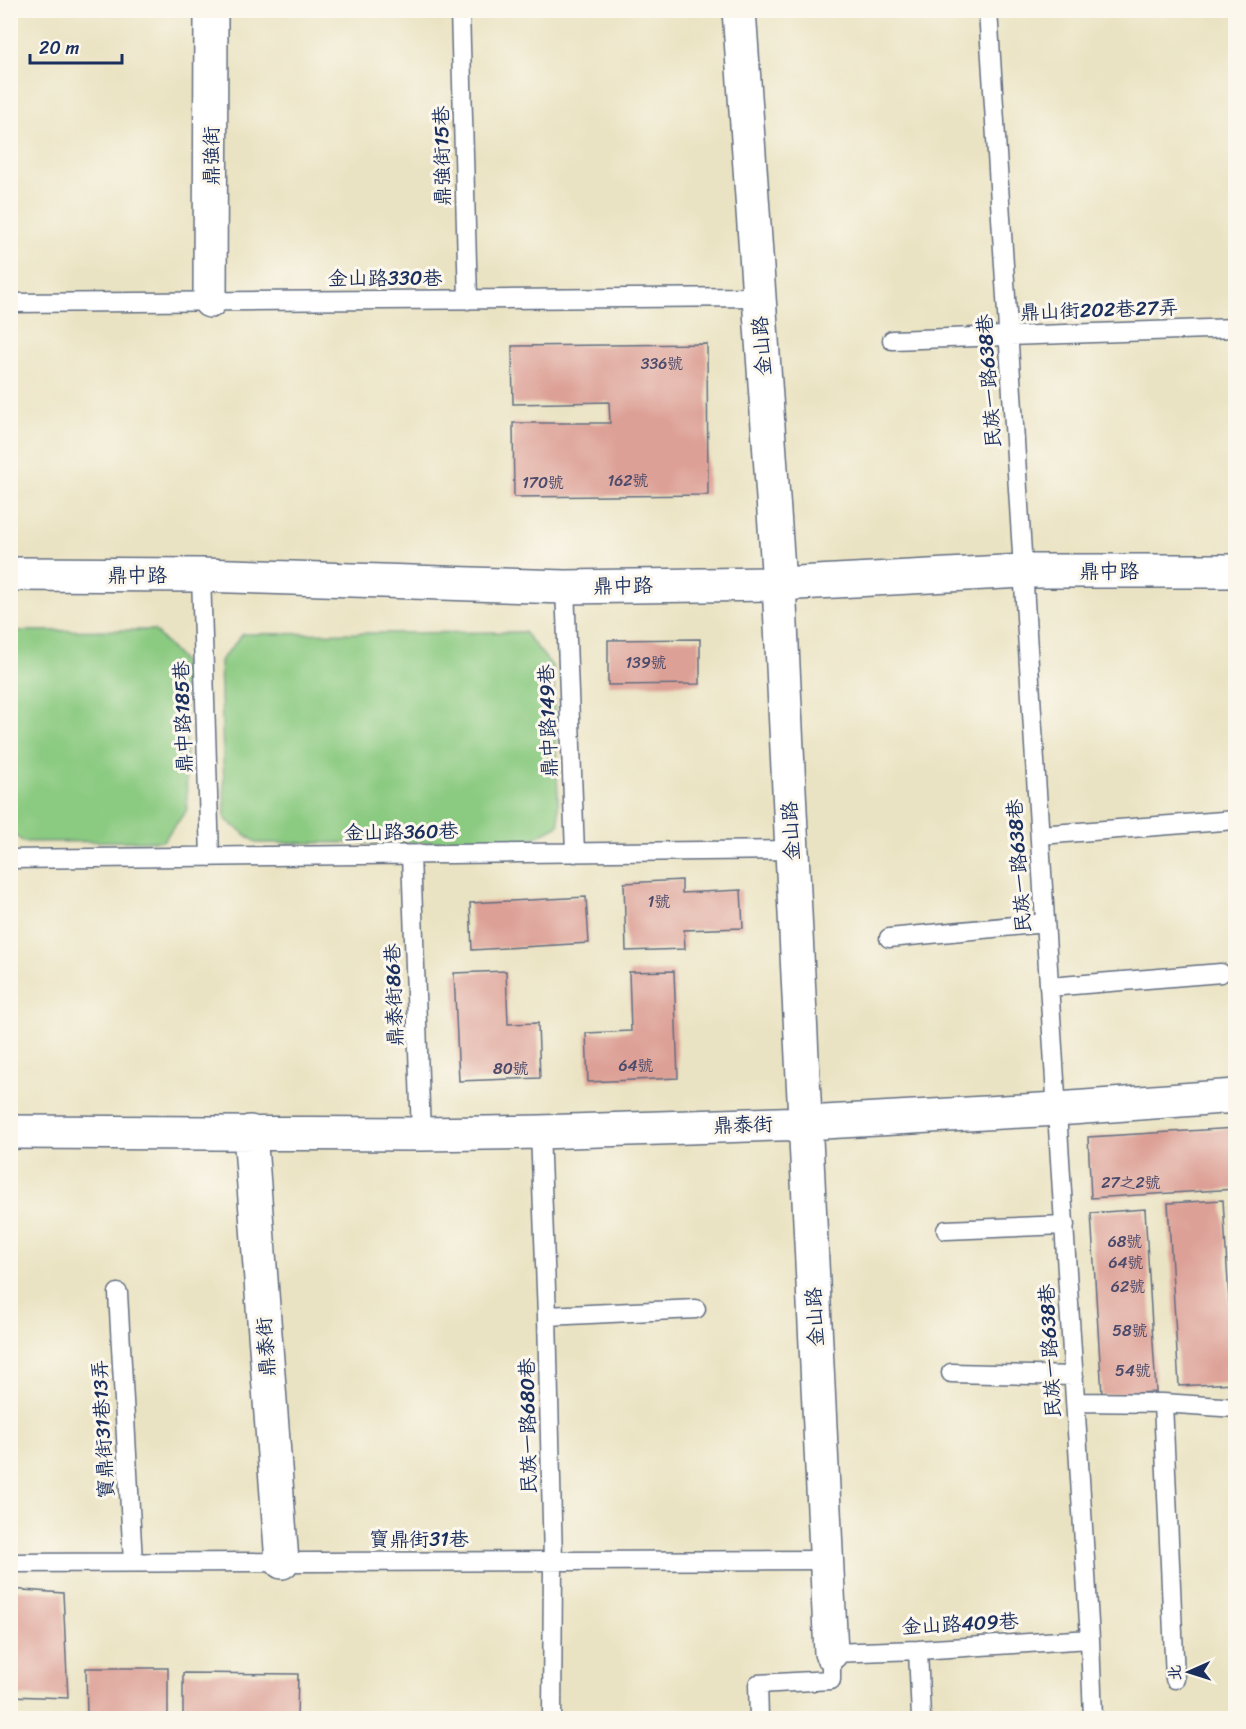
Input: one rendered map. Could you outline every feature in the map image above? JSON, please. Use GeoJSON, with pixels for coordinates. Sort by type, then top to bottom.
{"type":"FeatureCollection","features":[{"type":"Feature","properties":{"kind":"street","name":"鼎強街"},"geometry":{"type":"LineString","coordinates":[[210,302],[211,10]]}},
{"type":"Feature","properties":{"kind":"street","name":"金山路"},"geometry":{"type":"LineString","coordinates":[[739,10],[779,584],[831,1653]]}},
{"type":"Feature","properties":{"kind":"street","name":"鼎中路"},"geometry":{"type":"LineString","coordinates":[[10,574],[201,575],[565,587],[779,584],[1023,571],[1236,571]]}},
{"type":"Feature","properties":{"kind":"street","name":"鼎泰街"},"geometry":{"type":"LineString","coordinates":[[10,1132],[421,1134],[540,1132],[806,1123],[1236,1096]]}},
{"type":"Feature","properties":{"kind":"street","name":"鼎泰街"},"geometry":{"type":"LineString","coordinates":[[250,1132],[282,1562]]}},
{"type":"Feature","properties":{"kind":"lane","name":"鼎強街15巷"},"geometry":{"type":"LineString","coordinates":[[460,10],[468,300]]}},
{"type":"Feature","properties":{"kind":"lane","name":"民族一路638巷"},"geometry":{"type":"LineString","coordinates":[[988,10],[1076,1402],[1093,1719]]}},
{"type":"Feature","properties":{"kind":"lane","name":"金山路330巷"},"geometry":{"type":"LineString","coordinates":[[10,303],[759,297]]}},
{"type":"Feature","properties":{"kind":"lane","name":"鼎山街202巷27弄"},"geometry":{"type":"LineString","coordinates":[[892,340],[1236,328]]}},
{"type":"Feature","properties":{"kind":"lane","name":"鼎中路185巷"},"geometry":{"type":"LineString","coordinates":[[201,575],[210,857]]}},
{"type":"Feature","properties":{"kind":"lane","name":"鼎中路149巷"},"geometry":{"type":"LineString","coordinates":[[565,587],[575,853]]}},
{"type":"Feature","properties":{"kind":"lane"},"geometry":{"type":"LineString","coordinates":[[1040,835],[1236,820]]}},
{"type":"Feature","properties":{"kind":"lane","name":"金山路360巷"},"geometry":{"type":"LineString","coordinates":[[10,860],[792,850]]}},
{"type":"Feature","properties":{"kind":"lane","name":"鼎泰街86巷"},"geometry":{"type":"LineString","coordinates":[[411,855],[421,1134]]}},
{"type":"Feature","properties":{"kind":"lane"},"geometry":{"type":"LineString","coordinates":[[889,938],[1045,923]]}},
{"type":"Feature","properties":{"kind":"lane"},"geometry":{"type":"LineString","coordinates":[[1049,987],[1221,973]]}},
{"type":"Feature","properties":{"kind":"lane","name":"民族一路680巷"},"geometry":{"type":"LineString","coordinates":[[540,1132],[554,1561],[552,1719]]}},
{"type":"Feature","properties":{"kind":"lane"},"geometry":{"type":"LineString","coordinates":[[945,1230],[1065,1225]]}},
{"type":"Feature","properties":{"kind":"lane","name":"寶鼎街31巷13弄"},"geometry":{"type":"LineString","coordinates":[[118,1293],[133,1562]]}},
{"type":"Feature","properties":{"kind":"lane"},"geometry":{"type":"LineString","coordinates":[[547,1317],[696,1309]]}},
{"type":"Feature","properties":{"kind":"lane"},"geometry":{"type":"LineString","coordinates":[[951,1373],[1074,1376]]}},
{"type":"Feature","properties":{"kind":"lane"},"geometry":{"type":"LineString","coordinates":[[1076,1402],[1163,1403],[1236,1408]]}},
{"type":"Feature","properties":{"kind":"lane"},"geometry":{"type":"LineString","coordinates":[[1163,1403],[1175,1679]]}},
{"type":"Feature","properties":{"kind":"lane","name":"寶鼎街31巷"},"geometry":{"type":"LineString","coordinates":[[10,1563],[827,1560]]}},
{"type":"Feature","properties":{"kind":"lane","name":"金山路409巷"},"geometry":{"type":"LineString","coordinates":[[831,1653],[1090,1639]]}},
{"type":"Feature","properties":{"kind":"lane"},"geometry":{"type":"LineString","coordinates":[[918,1650],[921,1719]]}},
{"type":"Feature","properties":{"kind":"lane"},"geometry":{"type":"LineString","coordinates":[[759,1719],[758,1684],[831,1680],[831,1653]]}},
{"type":"Feature","properties":{"kind":"green space"},"geometry":{"type":"Polygon","coordinates":[[[154,630],[184,663],[187,810],[163,841],[23,842],[11,832],[12,631],[154,630]]]}},
{"type":"Feature","properties":{"kind":"green space"},"geometry":{"type":"Polygon","coordinates":[[[524,632],[553,667],[559,825],[526,842],[257,843],[225,819],[220,661],[243,634],[524,632]]]}},
{"type":"Feature","properties":{"kind":"building"},"geometry":{"type":"Polygon","coordinates":[[[707,344],[708,495],[514,497],[513,423],[610,423],[609,402],[513,404],[512,346],[707,344]]]}},
{"type":"Feature","properties":{"kind":"building"},"geometry":{"type":"Polygon","coordinates":[[[700,639],[700,684],[608,685],[608,640],[700,639]]]}},
{"type":"Feature","properties":{"kind":"building"},"geometry":{"type":"Polygon","coordinates":[[[682,880],[682,893],[741,890],[743,928],[684,930],[685,949],[626,951],[624,883],[682,880]]]}},
{"type":"Feature","properties":{"kind":"building"},"geometry":{"type":"Polygon","coordinates":[[[586,897],[589,943],[472,950],[470,903],[586,897]]]}},
{"type":"Feature","properties":{"kind":"building"},"geometry":{"type":"Polygon","coordinates":[[[506,971],[508,1024],[538,1023],[540,1078],[459,1081],[454,973],[506,971]]]}},
{"type":"Feature","properties":{"kind":"building"},"geometry":{"type":"Polygon","coordinates":[[[674,971],[678,1078],[588,1082],[586,1033],[631,1031],[629,972],[674,971]]]}},
{"type":"Feature","properties":{"kind":"building"},"geometry":{"type":"Polygon","coordinates":[[[1236,1128],[1236,1189],[1091,1198],[1088,1137],[1236,1128]]]}},
{"type":"Feature","properties":{"kind":"building"},"geometry":{"type":"Polygon","coordinates":[[[1223,1200],[1234,1383],[1179,1386],[1168,1203],[1223,1200]]]}},
{"type":"Feature","properties":{"kind":"building"},"geometry":{"type":"Polygon","coordinates":[[[1145,1209],[1156,1392],[1102,1395],[1091,1213],[1145,1209]]]}},
{"type":"Feature","properties":{"kind":"building"},"geometry":{"type":"Polygon","coordinates":[[[10,1589],[63,1593],[68,1698],[10,1696],[10,1589]]]}},
{"type":"Feature","properties":{"kind":"building"},"geometry":{"type":"Polygon","coordinates":[[[86,1668],[168,1668],[168,1718],[87,1718],[86,1668]]]}},
{"type":"Feature","properties":{"kind":"building"},"geometry":{"type":"Polygon","coordinates":[[[183,1673],[298,1674],[297,1718],[183,1718],[183,1673]]]}}]}
